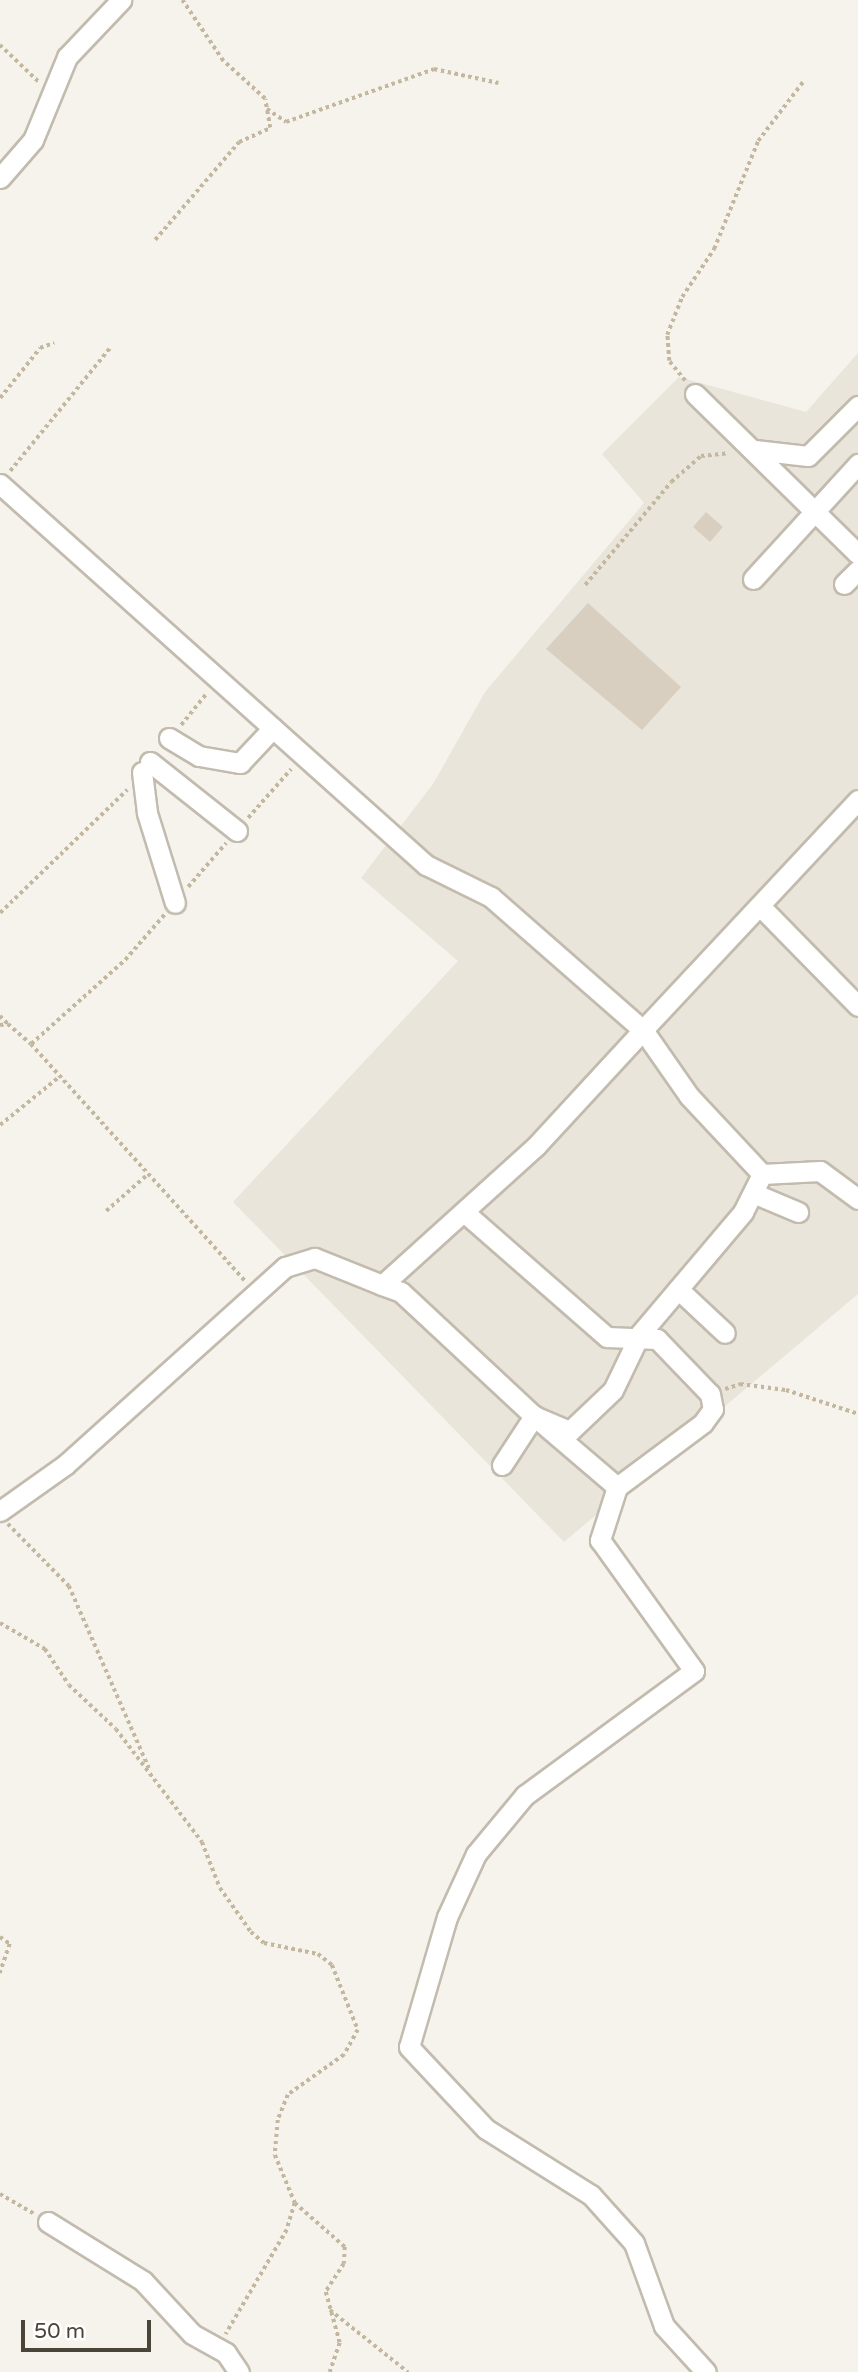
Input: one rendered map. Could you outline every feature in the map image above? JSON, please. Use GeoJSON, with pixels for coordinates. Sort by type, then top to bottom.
{"type":"FeatureCollection","features":[{"type":"Feature","properties":{"kind":"street"},"geometry":{"type":"LineString","coordinates":[[0,178],[33,140],[48,92],[67,57],[121,0]]}},
{"type":"Feature","properties":{"kind":"street"},"geometry":{"type":"LineString","coordinates":[[695,394],[818,508],[858,554]]}},
{"type":"Feature","properties":{"kind":"street"},"geometry":{"type":"LineString","coordinates":[[755,450],[808,456],[858,406]]}},
{"type":"Feature","properties":{"kind":"street"},"geometry":{"type":"LineString","coordinates":[[753,579],[858,464]]}},
{"type":"Feature","properties":{"kind":"street"},"geometry":{"type":"LineString","coordinates":[[4,479],[219,680],[426,864],[491,897],[643,1030],[689,1096],[762,1174],[820,1171],[858,1199]]}},
{"type":"Feature","properties":{"kind":"street"},"geometry":{"type":"LineString","coordinates":[[169,738],[199,756],[240,762],[274,728]]}},
{"type":"Feature","properties":{"kind":"street"},"geometry":{"type":"LineString","coordinates":[[146,767],[237,831]]}},
{"type":"Feature","properties":{"kind":"street"},"geometry":{"type":"LineString","coordinates":[[146,767],[147,813],[175,902]]}},
{"type":"Feature","properties":{"kind":"street"},"geometry":{"type":"LineString","coordinates":[[383,1285],[464,1212],[643,1030],[762,908],[858,800]]}},
{"type":"Feature","properties":{"kind":"street"},"geometry":{"type":"LineString","coordinates":[[762,908],[858,1006]]}},
{"type":"Feature","properties":{"kind":"street"},"geometry":{"type":"LineString","coordinates":[[534,1416],[570,1431],[613,1390],[640,1334],[753,1193],[762,1174]]}},
{"type":"Feature","properties":{"kind":"street"},"geometry":{"type":"LineString","coordinates":[[753,1193],[798,1212]]}},
{"type":"Feature","properties":{"kind":"street"},"geometry":{"type":"LineString","coordinates":[[464,1212],[607,1337],[640,1334],[657,1339],[710,1394],[713,1409],[703,1423],[617,1488],[600,1540],[694,1671],[525,1796],[476,1854],[447,1917],[409,2047],[486,2129],[591,2195],[634,2243],[664,2326],[706,2372]]}},
{"type":"Feature","properties":{"kind":"street"},"geometry":{"type":"LineString","coordinates":[[0,1511],[65,1465],[256,1293],[303,1257],[327,1260],[401,1292],[534,1416],[617,1488]]}},
{"type":"Feature","properties":{"kind":"street"},"geometry":{"type":"LineString","coordinates":[[678,1289],[725,1333]]}},
{"type":"Feature","properties":{"kind":"street"},"geometry":{"type":"LineString","coordinates":[[502,1465],[534,1416]]}},
{"type":"Feature","properties":{"kind":"street"},"geometry":{"type":"LineString","coordinates":[[48,2222],[143,2281],[192,2334],[226,2353],[239,2372]]}},
{"type":"Feature","properties":{"kind":"path"},"geometry":{"type":"LineString","coordinates":[[155,240],[239,142],[270,128],[265,99],[223,61],[181,0]]}},
{"type":"Feature","properties":{"kind":"path"},"geometry":{"type":"LineString","coordinates":[[0,45],[48,92]]}},
{"type":"Feature","properties":{"kind":"path"},"geometry":{"type":"LineString","coordinates":[[267,108],[286,122],[434,69],[498,83]]}},
{"type":"Feature","properties":{"kind":"path"},"geometry":{"type":"LineString","coordinates":[[695,394],[670,361],[667,335],[682,297],[714,249],[758,141],[803,82]]}},
{"type":"Feature","properties":{"kind":"path"},"geometry":{"type":"LineString","coordinates":[[0,398],[40,348],[54,343]]}},
{"type":"Feature","properties":{"kind":"path"},"geometry":{"type":"LineString","coordinates":[[4,479],[110,348]]}},
{"type":"Feature","properties":{"kind":"path"},"geometry":{"type":"LineString","coordinates":[[585,585],[701,456],[755,450]]}},
{"type":"Feature","properties":{"kind":"path"},"geometry":{"type":"LineString","coordinates":[[169,738],[219,680]]}},
{"type":"Feature","properties":{"kind":"path"},"geometry":{"type":"LineString","coordinates":[[0,913],[146,767]]}},
{"type":"Feature","properties":{"kind":"path"},"geometry":{"type":"LineString","coordinates":[[0,1016],[256,1293]]}},
{"type":"Feature","properties":{"kind":"path"},"geometry":{"type":"LineString","coordinates":[[0,1025],[8,1024]]}},
{"type":"Feature","properties":{"kind":"path"},"geometry":{"type":"LineString","coordinates":[[0,1125],[59,1077]]}},
{"type":"Feature","properties":{"kind":"path"},"geometry":{"type":"LineString","coordinates":[[106,1212],[148,1174]]}},
{"type":"Feature","properties":{"kind":"path"},"geometry":{"type":"LineString","coordinates":[[710,1394],[752,1385],[858,1414]]}},
{"type":"Feature","properties":{"kind":"path"},"geometry":{"type":"LineString","coordinates":[[0,1521],[69,1586],[150,1772]]}},
{"type":"Feature","properties":{"kind":"path"},"geometry":{"type":"LineString","coordinates":[[0,1623],[45,1649],[150,1772],[202,1842],[220,1888],[251,1932],[264,1943],[318,1954],[332,1965],[358,2030],[344,2055],[288,2095],[278,2120],[275,2155],[295,2203],[345,2247],[344,2264],[326,2292],[340,2343],[329,2370]]}},
{"type":"Feature","properties":{"kind":"path"},"geometry":{"type":"LineString","coordinates":[[0,1937],[10,1944],[0,1973]]}},
{"type":"Feature","properties":{"kind":"path"},"geometry":{"type":"LineString","coordinates":[[0,2194],[48,2222]]}},
{"type":"Feature","properties":{"kind":"path"},"geometry":{"type":"LineString","coordinates":[[226,2353],[226,2327],[287,2230],[295,2203]]}},
{"type":"Feature","properties":{"kind":"path"},"geometry":{"type":"LineString","coordinates":[[330,2310],[408,2372]]}},
{"type":"Feature","properties":{"kind":"shaded area"},"geometry":{"type":"Polygon","coordinates":[[[858,353],[858,1294],[564,1542],[233,1202],[458,961],[361,878],[433,784],[485,692],[644,503],[602,454],[679,377],[806,412],[858,353]]]}},
{"type":"Feature","properties":{"kind":"building"},"geometry":{"type":"Polygon","coordinates":[[[706,512],[723,527],[710,542],[693,527],[706,512]]]}},
{"type":"Feature","properties":{"kind":"building"},"geometry":{"type":"Polygon","coordinates":[[[588,603],[681,687],[642,730],[546,649],[588,603]]]}}]}
